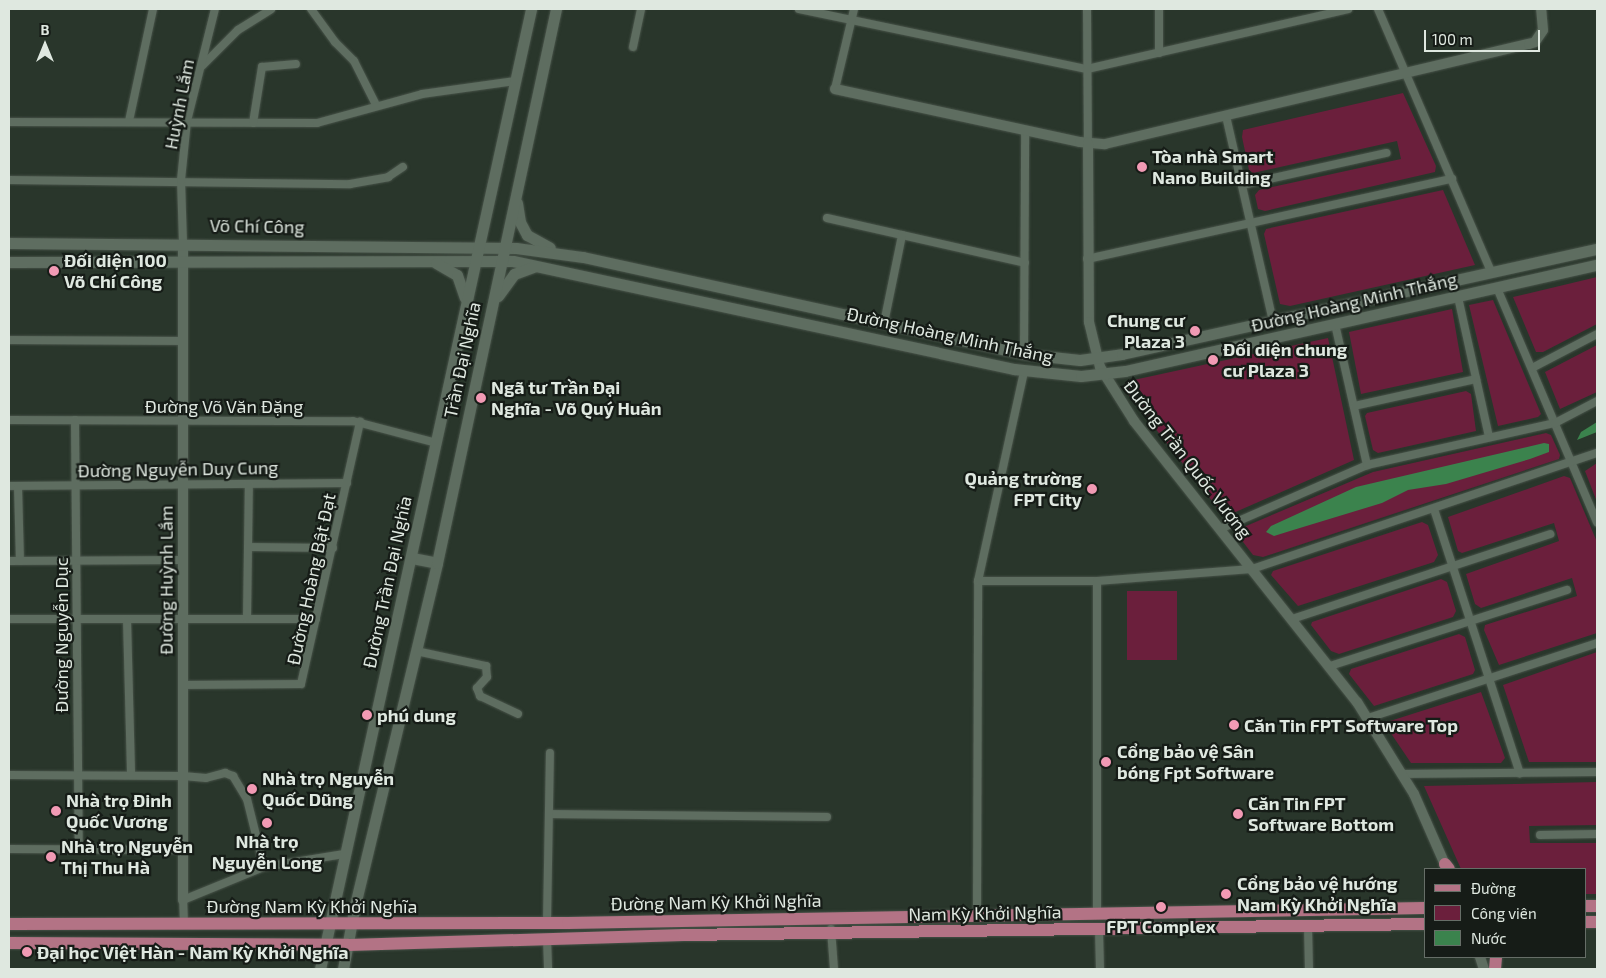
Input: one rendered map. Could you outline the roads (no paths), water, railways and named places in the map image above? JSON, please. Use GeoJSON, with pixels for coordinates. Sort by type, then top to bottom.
{"type":"FeatureCollection","features":[{"type":"Feature","properties":{"kind":"main road"},"geometry":{"type":"LineString","coordinates":[[515,81],[531,9]]}},
{"type":"Feature","properties":{"kind":"main road","name":"Trần Đại Nghĩa"},"geometry":{"type":"LineString","coordinates":[[352,924],[436,563],[556,9]]}},
{"type":"Feature","properties":{"kind":"main road","name":"Đường Trần Đại Nghĩa"},"geometry":{"type":"LineString","coordinates":[[320,969],[328,924],[412,558],[482,226],[515,81]]}},
{"type":"Feature","properties":{"kind":"main road"},"geometry":{"type":"LineString","coordinates":[[518,184],[518,215],[527,235],[544,246],[583,257]]}},
{"type":"Feature","properties":{"kind":"main road","name":"Võ Chí Công"},"geometry":{"type":"LineString","coordinates":[[9,243],[183,239],[504,247]]}},
{"type":"Feature","properties":{"kind":"main road","name":"Đường Hoàng Minh Thắng"},"geometry":{"type":"LineString","coordinates":[[504,247],[583,257],[1024,354],[1063,359],[1097,359],[1597,249]]}},
{"type":"Feature","properties":{"kind":"main road","name":"Đường Hoàng Minh Thắng"},"geometry":{"type":"LineString","coordinates":[[502,260],[549,266],[1024,371],[1074,376],[1104,375],[1597,265]]}},
{"type":"Feature","properties":{"kind":"main road","name":"Võ Chí Công"},"geometry":{"type":"LineString","coordinates":[[9,262],[183,263],[502,260]]}},
{"type":"Feature","properties":{"kind":"main road"},"geometry":{"type":"LineString","coordinates":[[427,262],[448,267],[457,275],[464,289],[466,305]]}},
{"type":"Feature","properties":{"kind":"main road"},"geometry":{"type":"LineString","coordinates":[[492,306],[514,274],[531,267],[549,266]]}},
{"type":"Feature","properties":{"kind":"main road"},"geometry":{"type":"LineString","coordinates":[[1491,272],[1497,288]]}},
{"type":"Feature","properties":{"kind":"main road"},"geometry":{"type":"LineString","coordinates":[[1273,321],[1276,337]]}},
{"type":"Feature","properties":{"kind":"main road"},"geometry":{"type":"LineString","coordinates":[[880,339],[884,323]]}},
{"type":"Feature","properties":{"kind":"main road"},"geometry":{"type":"LineString","coordinates":[[412,558],[436,563]]}},
{"type":"Feature","properties":{"kind":"main road","name":"Đường Nam Kỳ Khởi Nghĩa"},"geometry":{"type":"LineString","coordinates":[[9,924],[547,922],[1424,908]]}},
{"type":"Feature","properties":{"kind":"main road"},"geometry":{"type":"LineString","coordinates":[[547,922],[547,938]]}},
{"type":"Feature","properties":{"kind":"main road"},"geometry":{"type":"LineString","coordinates":[[343,969],[352,924]]}},
{"type":"Feature","properties":{"kind":"main road","name":"Nam Kỳ Khởi Nghĩa"},"geometry":{"type":"LineString","coordinates":[[547,938],[1424,924]]}},
{"type":"Feature","properties":{"kind":"main road","name":"Đường Nam Kỳ Khởi Nghĩa"},"geometry":{"type":"LineString","coordinates":[[9,943],[348,945],[547,938]]}},
{"type":"Feature","properties":{"kind":"street"},"geometry":{"type":"LineString","coordinates":[[129,121],[152,9]]}},
{"type":"Feature","properties":{"kind":"street","name":"Huỳnh Lắm"},"geometry":{"type":"LineString","coordinates":[[183,239],[181,180],[187,121],[215,9]]}},
{"type":"Feature","properties":{"kind":"street"},"geometry":{"type":"LineString","coordinates":[[201,67],[238,30],[271,9]]}},
{"type":"Feature","properties":{"kind":"street"},"geometry":{"type":"LineString","coordinates":[[311,9],[335,42],[354,61],[376,105]]}},
{"type":"Feature","properties":{"kind":"street"},"geometry":{"type":"LineString","coordinates":[[633,47],[641,9]]}},
{"type":"Feature","properties":{"kind":"street"},"geometry":{"type":"LineString","coordinates":[[799,9],[1086,69],[1348,9]]}},
{"type":"Feature","properties":{"kind":"street"},"geometry":{"type":"LineString","coordinates":[[854,9],[835,89],[1088,143],[1111,144],[1535,42],[1544,24],[1542,9]]}},
{"type":"Feature","properties":{"kind":"street","name":"Đường Trần Quốc Vượng"},"geometry":{"type":"LineString","coordinates":[[1086,9],[1089,330],[1097,359],[1104,375],[1134,421],[1330,666],[1368,718],[1403,774],[1429,822],[1447,867]]}},
{"type":"Feature","properties":{"kind":"street"},"geometry":{"type":"LineString","coordinates":[[1159,9],[1160,53]]}},
{"type":"Feature","properties":{"kind":"street"},"geometry":{"type":"LineString","coordinates":[[1378,9],[1491,272]]}},
{"type":"Feature","properties":{"kind":"street"},"geometry":{"type":"LineString","coordinates":[[253,123],[262,67],[296,64]]}},
{"type":"Feature","properties":{"kind":"street"},"geometry":{"type":"LineString","coordinates":[[9,122],[187,121],[317,123],[376,105],[448,89],[515,81]]}},
{"type":"Feature","properties":{"kind":"street"},"geometry":{"type":"LineString","coordinates":[[1226,116],[1273,321]]}},
{"type":"Feature","properties":{"kind":"street"},"geometry":{"type":"LineString","coordinates":[[1024,354],[1025,130]]}},
{"type":"Feature","properties":{"kind":"street"},"geometry":{"type":"LineString","coordinates":[[1242,185],[1386,153]]}},
{"type":"Feature","properties":{"kind":"street"},"geometry":{"type":"LineString","coordinates":[[9,180],[181,180],[350,184],[388,177],[403,167]]}},
{"type":"Feature","properties":{"kind":"street"},"geometry":{"type":"LineString","coordinates":[[1087,259],[1452,179]]}},
{"type":"Feature","properties":{"kind":"street"},"geometry":{"type":"LineString","coordinates":[[827,218],[1025,263]]}},
{"type":"Feature","properties":{"kind":"street"},"geometry":{"type":"LineString","coordinates":[[884,323],[902,235]]}},
{"type":"Feature","properties":{"kind":"street","name":"Đường Huỳnh Lắm"},"geometry":{"type":"LineString","coordinates":[[183,239],[182,850],[184,924]]}},
{"type":"Feature","properties":{"kind":"street"},"geometry":{"type":"LineString","coordinates":[[1497,288],[1597,523]]}},
{"type":"Feature","properties":{"kind":"street"},"geometry":{"type":"LineString","coordinates":[[1458,297],[1490,437]]}},
{"type":"Feature","properties":{"kind":"street"},"geometry":{"type":"LineString","coordinates":[[1335,324],[1367,465]]}},
{"type":"Feature","properties":{"kind":"street"},"geometry":{"type":"LineString","coordinates":[[1532,368],[1597,334]]}},
{"type":"Feature","properties":{"kind":"street"},"geometry":{"type":"LineString","coordinates":[[9,340],[184,341]]}},
{"type":"Feature","properties":{"kind":"street"},"geometry":{"type":"LineString","coordinates":[[977,914],[978,581],[1024,371]]}},
{"type":"Feature","properties":{"kind":"street"},"geometry":{"type":"LineString","coordinates":[[1354,406],[1476,379]]}},
{"type":"Feature","properties":{"kind":"street"},"geometry":{"type":"LineString","coordinates":[[1220,529],[1367,465],[1555,423],[1597,401]]}},
{"type":"Feature","properties":{"kind":"street","name":"Đường Võ Văn Đặng"},"geometry":{"type":"LineString","coordinates":[[9,420],[360,422],[436,442]]}},
{"type":"Feature","properties":{"kind":"street","name":"Đường Nguyễn Dục"},"geometry":{"type":"LineString","coordinates":[[75,420],[74,619],[79,849]]}},
{"type":"Feature","properties":{"kind":"street","name":"Đường Hoàng Bật Đạt"},"geometry":{"type":"LineString","coordinates":[[183,685],[301,684],[360,422]]}},
{"type":"Feature","properties":{"kind":"street"},"geometry":{"type":"LineString","coordinates":[[978,581],[1097,581],[1252,569],[1572,464],[1597,453]]}},
{"type":"Feature","properties":{"kind":"street","name":"Đường Nguyễn Duy Cung"},"geometry":{"type":"LineString","coordinates":[[9,486],[347,483]]}},
{"type":"Feature","properties":{"kind":"street"},"geometry":{"type":"LineString","coordinates":[[247,619],[249,484]]}},
{"type":"Feature","properties":{"kind":"street"},"geometry":{"type":"LineString","coordinates":[[18,486],[20,561]]}},
{"type":"Feature","properties":{"kind":"street"},"geometry":{"type":"LineString","coordinates":[[1434,510],[1520,773]]}},
{"type":"Feature","properties":{"kind":"street"},"geometry":{"type":"LineString","coordinates":[[1292,619],[1550,534]]}},
{"type":"Feature","properties":{"kind":"street"},"geometry":{"type":"LineString","coordinates":[[249,547],[333,548]]}},
{"type":"Feature","properties":{"kind":"street"},"geometry":{"type":"LineString","coordinates":[[9,562],[183,560]]}},
{"type":"Feature","properties":{"kind":"street"},"geometry":{"type":"LineString","coordinates":[[1097,581],[1098,912]]}},
{"type":"Feature","properties":{"kind":"street"},"geometry":{"type":"LineString","coordinates":[[1330,666],[1567,590]]}},
{"type":"Feature","properties":{"kind":"street"},"geometry":{"type":"LineString","coordinates":[[9,618],[316,620]]}},
{"type":"Feature","properties":{"kind":"street"},"geometry":{"type":"LineString","coordinates":[[127,619],[132,775]]}},
{"type":"Feature","properties":{"kind":"street"},"geometry":{"type":"LineString","coordinates":[[1368,718],[1597,643]]}},
{"type":"Feature","properties":{"kind":"street"},"geometry":{"type":"LineString","coordinates":[[416,650],[486,666],[487,677],[477,688],[480,696],[518,714]]}},
{"type":"Feature","properties":{"kind":"street"},"geometry":{"type":"LineString","coordinates":[[547,922],[550,753]]}},
{"type":"Feature","properties":{"kind":"street"},"geometry":{"type":"LineString","coordinates":[[1403,774],[1597,772]]}},
{"type":"Feature","properties":{"kind":"street"},"geometry":{"type":"LineString","coordinates":[[9,775],[132,775],[206,778],[224,774],[233,776],[247,799],[264,867]]}},
{"type":"Feature","properties":{"kind":"street"},"geometry":{"type":"LineString","coordinates":[[549,814],[827,817]]}},
{"type":"Feature","properties":{"kind":"street"},"geometry":{"type":"LineString","coordinates":[[1540,834],[1597,834]]}},
{"type":"Feature","properties":{"kind":"street"},"geometry":{"type":"LineString","coordinates":[[9,849],[182,850]]}},
{"type":"Feature","properties":{"kind":"street"},"geometry":{"type":"LineString","coordinates":[[183,900],[264,867],[344,854]]}},
{"type":"Feature","properties":{"kind":"street"},"geometry":{"type":"LineString","coordinates":[[830,917],[834,969]]}},
{"type":"Feature","properties":{"kind":"street"},"geometry":{"type":"LineString","coordinates":[[1308,926],[1309,969]]}},
{"type":"Feature","properties":{"kind":"street"},"geometry":{"type":"LineString","coordinates":[[1099,929],[1100,969]]}},
{"type":"Feature","properties":{"kind":"street"},"geometry":{"type":"LineString","coordinates":[[547,938],[548,969]]}},
{"type":"Feature","properties":{"kind":"water"},"geometry":{"type":"Polygon","coordinates":[[[1597,422],[1597,432],[1577,440],[1581,432],[1597,422]]]}},
{"type":"Feature","properties":{"kind":"water"},"geometry":{"type":"Polygon","coordinates":[[[1544,443],[1549,444],[1549,452],[1530,459],[1446,484],[1408,490],[1382,503],[1274,536],[1266,532],[1271,526],[1356,487],[1544,443]]]}},
{"type":"Feature","properties":{"kind":"place","name":"Tòa nhà Smart Nano Building"},"geometry":{"type":"Point","coordinates":[1142,167]}},
{"type":"Feature","properties":{"kind":"place","name":"Đối diện 100 Võ Chí Công"},"geometry":{"type":"Point","coordinates":[54,271]}},
{"type":"Feature","properties":{"kind":"place","name":"Chung cư Plaza 3"},"geometry":{"type":"Point","coordinates":[1195,331]}},
{"type":"Feature","properties":{"kind":"place","name":"Đối diện chung cư Plaza 3"},"geometry":{"type":"Point","coordinates":[1213,360]}},
{"type":"Feature","properties":{"kind":"place","name":"Ngã tư Trần Đại Nghĩa - Võ Quý Huân"},"geometry":{"type":"Point","coordinates":[481,398]}},
{"type":"Feature","properties":{"kind":"place","name":"Quảng trường FPT City"},"geometry":{"type":"Point","coordinates":[1092,489]}},
{"type":"Feature","properties":{"kind":"place","name":"phú dung"},"geometry":{"type":"Point","coordinates":[367,715]}},
{"type":"Feature","properties":{"kind":"place","name":"Căn Tin FPT Software Top"},"geometry":{"type":"Point","coordinates":[1234,725]}},
{"type":"Feature","properties":{"kind":"place","name":"Cổng bảo vệ Sân bóng Fpt Software"},"geometry":{"type":"Point","coordinates":[1106,762]}},
{"type":"Feature","properties":{"kind":"place","name":"Nhà trọ Nguyễn Quốc Dũng"},"geometry":{"type":"Point","coordinates":[252,789]}},
{"type":"Feature","properties":{"kind":"place","name":"Nhà trọ Đinh Quốc Vương"},"geometry":{"type":"Point","coordinates":[56,811]}},
{"type":"Feature","properties":{"kind":"place","name":"Căn Tin FPT Software Bottom"},"geometry":{"type":"Point","coordinates":[1238,814]}},
{"type":"Feature","properties":{"kind":"place","name":"Nhà trọ Nguyễn Long"},"geometry":{"type":"Point","coordinates":[267,823]}},
{"type":"Feature","properties":{"kind":"place","name":"Nhà trọ Nguyễn Thị Thu Hà"},"geometry":{"type":"Point","coordinates":[51,857]}},
{"type":"Feature","properties":{"kind":"place","name":"Cổng bảo vệ hướng Nam Kỳ Khởi Nghĩa"},"geometry":{"type":"Point","coordinates":[1226,894]}},
{"type":"Feature","properties":{"kind":"place","name":"FPT Complex"},"geometry":{"type":"Point","coordinates":[1161,907]}},
{"type":"Feature","properties":{"kind":"place","name":"Đại học Việt Hàn - Nam Kỳ Khởi Nghĩa"},"geometry":{"type":"Point","coordinates":[27,952]}}]}
